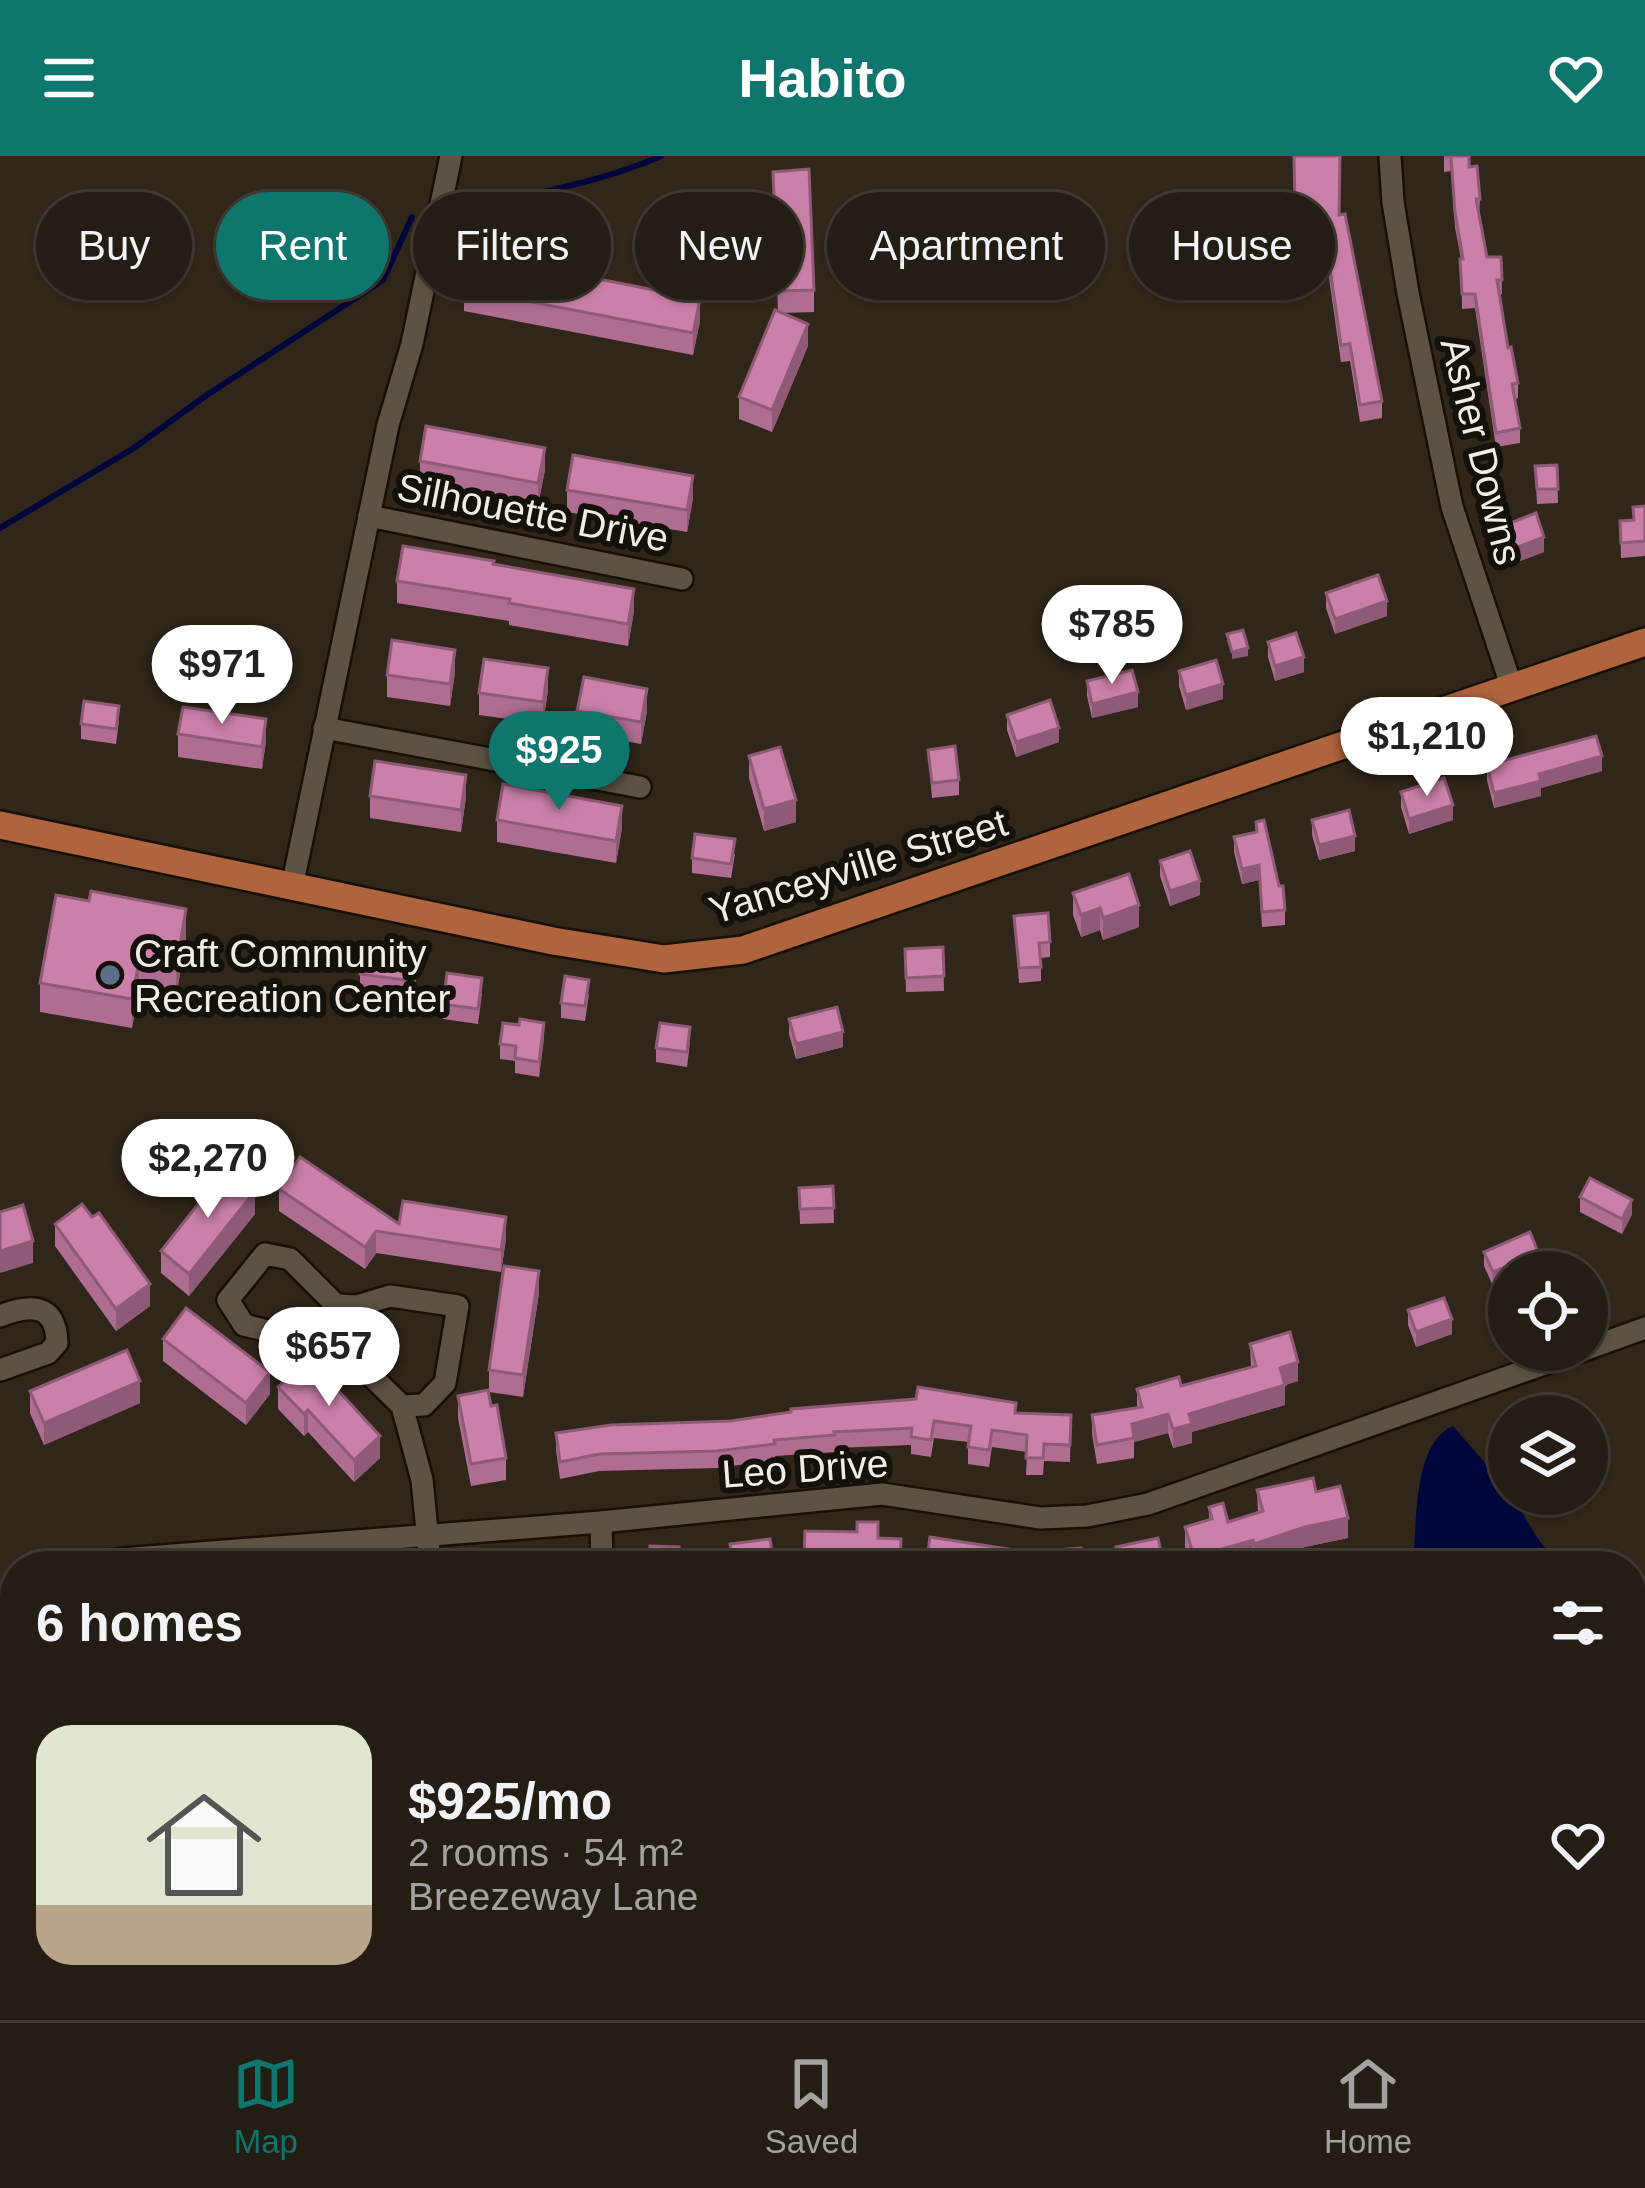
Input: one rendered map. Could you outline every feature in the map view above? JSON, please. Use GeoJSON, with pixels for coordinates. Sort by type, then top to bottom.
{"type":"FeatureCollection","features":[{"type":"Feature","properties":{"kind":"main road","name":"Yanceyville Street"},"geometry":{"type":"LineString","coordinates":[[0,825],[553,941],[664,959],[743,950],[1645,642]]}},
{"type":"Feature","properties":{"kind":"street"},"geometry":{"type":"LineString","coordinates":[[292,887],[388,425],[412,344],[451,156]]}},
{"type":"Feature","properties":{"kind":"street","name":"Asher Downs"},"geometry":{"type":"LineString","coordinates":[[1390,156],[1408,292],[1452,507],[1512,688]]}},
{"type":"Feature","properties":{"kind":"street","name":"Silhouette Drive"},"geometry":{"type":"LineString","coordinates":[[369,516],[682,579]]}},
{"type":"Feature","properties":{"kind":"street"},"geometry":{"type":"LineString","coordinates":[[324,728],[640,787]]}},
{"type":"Feature","properties":{"kind":"street"},"geometry":{"type":"LineString","coordinates":[[402,1406],[424,1405],[445,1383],[458,1306],[390,1296],[357,1306],[336,1305],[290,1259],[265,1254],[228,1300],[244,1325],[345,1350],[402,1406],[422,1480],[428,1551]]}},
{"type":"Feature","properties":{"kind":"street"},"geometry":{"type":"LineString","coordinates":[[345,1350],[346,1321],[357,1306]]}},
{"type":"Feature","properties":{"kind":"street"},"geometry":{"type":"LineString","coordinates":[[0,1316],[20,1308],[46,1312],[57,1331],[57,1343],[48,1353],[0,1370]]}},
{"type":"Feature","properties":{"kind":"street","name":"Leo Drive"},"geometry":{"type":"LineString","coordinates":[[1608,1342],[1645,1328]]}},
{"type":"Feature","properties":{"kind":"street","name":"Leo Drive"},"geometry":{"type":"LineString","coordinates":[[288,1551],[882,1494],[1040,1518],[1087,1516],[1148,1504],[1526,1371]]}},
{"type":"Feature","properties":{"kind":"street"},"geometry":{"type":"LineString","coordinates":[[602,1522],[602,1551]]}},
{"type":"Feature","properties":{"kind":"shaded area"},"geometry":{"type":"Polygon","coordinates":[[[1453,1426],[1488,1468],[1488,1515],[1523,1515],[1549,1551],[1414,1551],[1419,1488],[1430,1450],[1453,1426]]]}},
{"type":"Feature","properties":{"kind":"building"},"geometry":{"type":"Polygon","coordinates":[[[1294,156],[1340,156],[1339,215],[1345,214],[1382,401],[1360,405],[1350,344],[1341,345],[1335,300],[1335,192],[1295,192],[1294,156]]]}},
{"type":"Feature","properties":{"kind":"building"},"geometry":{"type":"Polygon","coordinates":[[[1444,156],[1469,156],[1469,167],[1477,166],[1480,199],[1476,199],[1487,257],[1501,257],[1502,280],[1497,280],[1518,383],[1512,384],[1520,428],[1496,433],[1475,294],[1462,294],[1463,259],[1451,157],[1444,156]]]}},
{"type":"Feature","properties":{"kind":"building"},"geometry":{"type":"Polygon","coordinates":[[[809,169],[814,290],[803,290],[803,192],[774,192],[773,172],[809,169]]]}},
{"type":"Feature","properties":{"kind":"building"},"geometry":{"type":"Polygon","coordinates":[[[611,282],[635,286],[635,300],[700,300],[693,333],[521,300],[611,300],[611,282]]]}},
{"type":"Feature","properties":{"kind":"building"},"geometry":{"type":"Polygon","coordinates":[[[775,310],[808,324],[772,410],[739,397],[775,310]]]}},
{"type":"Feature","properties":{"kind":"building"},"geometry":{"type":"Polygon","coordinates":[[[426,426],[545,448],[538,483],[420,461],[426,426]]]}},
{"type":"Feature","properties":{"kind":"building"},"geometry":{"type":"Polygon","coordinates":[[[573,455],[693,476],[687,510],[567,490],[573,455]]]}},
{"type":"Feature","properties":{"kind":"building"},"geometry":{"type":"Polygon","coordinates":[[[1557,465],[1558,489],[1537,489],[1535,466],[1557,465]]]}},
{"type":"Feature","properties":{"kind":"building"},"geometry":{"type":"Polygon","coordinates":[[[1645,506],[1645,541],[1621,543],[1620,521],[1634,520],[1633,507],[1645,506]]]}},
{"type":"Feature","properties":{"kind":"building"},"geometry":{"type":"Polygon","coordinates":[[[1536,513],[1544,537],[1512,549],[1503,526],[1536,513]]]}},
{"type":"Feature","properties":{"kind":"building"},"geometry":{"type":"Polygon","coordinates":[[[403,546],[634,589],[628,624],[397,581],[403,546]]]}},
{"type":"Feature","properties":{"kind":"building"},"geometry":{"type":"Polygon","coordinates":[[[1378,575],[1387,601],[1335,619],[1326,593],[1378,575]]]}},
{"type":"Feature","properties":{"kind":"building"},"geometry":{"type":"Polygon","coordinates":[[[1110,606],[1118,634],[1090,642],[1083,614],[1110,606]]]}},
{"type":"Feature","properties":{"kind":"building"},"geometry":{"type":"Polygon","coordinates":[[[1243,630],[1248,648],[1232,652],[1227,634],[1243,630]]]}},
{"type":"Feature","properties":{"kind":"building"},"geometry":{"type":"Polygon","coordinates":[[[1296,633],[1304,657],[1275,666],[1268,642],[1296,633]]]}},
{"type":"Feature","properties":{"kind":"building"},"geometry":{"type":"Polygon","coordinates":[[[392,640],[455,650],[450,684],[387,675],[392,640]]]}},
{"type":"Feature","properties":{"kind":"building"},"geometry":{"type":"Polygon","coordinates":[[[484,659],[548,668],[543,702],[479,693],[484,659]]]}},
{"type":"Feature","properties":{"kind":"building"},"geometry":{"type":"Polygon","coordinates":[[[1216,660],[1223,684],[1186,695],[1179,671],[1216,660]]]}},
{"type":"Feature","properties":{"kind":"building"},"geometry":{"type":"Polygon","coordinates":[[[1132,670],[1138,692],[1092,704],[1087,681],[1132,670]]]}},
{"type":"Feature","properties":{"kind":"building"},"geometry":{"type":"Polygon","coordinates":[[[584,677],[647,689],[641,722],[577,711],[584,677]]]}},
{"type":"Feature","properties":{"kind":"building"},"geometry":{"type":"Polygon","coordinates":[[[1050,700],[1059,728],[1016,742],[1007,715],[1050,700]]]}},
{"type":"Feature","properties":{"kind":"building"},"geometry":{"type":"Polygon","coordinates":[[[84,701],[119,706],[116,729],[81,724],[84,701]]]}},
{"type":"Feature","properties":{"kind":"building"},"geometry":{"type":"Polygon","coordinates":[[[183,707],[266,719],[262,747],[178,734],[183,707]]]}},
{"type":"Feature","properties":{"kind":"building"},"geometry":{"type":"Polygon","coordinates":[[[1596,736],[1602,756],[1539,774],[1541,781],[1494,793],[1487,765],[1596,736]]]}},
{"type":"Feature","properties":{"kind":"building"},"geometry":{"type":"Polygon","coordinates":[[[955,746],[959,780],[932,783],[928,750],[955,746]]]}},
{"type":"Feature","properties":{"kind":"building"},"geometry":{"type":"Polygon","coordinates":[[[780,747],[796,800],[764,809],[749,756],[780,747]]]}},
{"type":"Feature","properties":{"kind":"building"},"geometry":{"type":"Polygon","coordinates":[[[375,761],[466,775],[461,810],[370,796],[375,761]]]}},
{"type":"Feature","properties":{"kind":"building"},"geometry":{"type":"Polygon","coordinates":[[[1444,778],[1453,805],[1409,819],[1401,792],[1444,778]]]}},
{"type":"Feature","properties":{"kind":"building"},"geometry":{"type":"Polygon","coordinates":[[[503,784],[622,806],[616,841],[497,820],[503,784]]]}},
{"type":"Feature","properties":{"kind":"building"},"geometry":{"type":"Polygon","coordinates":[[[1349,810],[1355,836],[1319,845],[1312,820],[1349,810]]]}},
{"type":"Feature","properties":{"kind":"building"},"geometry":{"type":"Polygon","coordinates":[[[1264,820],[1285,910],[1262,912],[1259,865],[1242,869],[1234,837],[1257,832],[1256,822],[1264,820]]]}},
{"type":"Feature","properties":{"kind":"building"},"geometry":{"type":"Polygon","coordinates":[[[695,834],[735,839],[731,864],[692,858],[695,834]]]}},
{"type":"Feature","properties":{"kind":"building"},"geometry":{"type":"Polygon","coordinates":[[[1190,851],[1200,881],[1170,891],[1160,861],[1190,851]]]}},
{"type":"Feature","properties":{"kind":"building"},"geometry":{"type":"Polygon","coordinates":[[[1129,874],[1139,905],[1103,918],[1100,908],[1081,915],[1073,893],[1129,874]]]}},
{"type":"Feature","properties":{"kind":"building"},"geometry":{"type":"Polygon","coordinates":[[[91,891],[186,909],[176,968],[139,961],[132,999],[40,983],[56,895],[89,901],[91,891]]]}},
{"type":"Feature","properties":{"kind":"building"},"geometry":{"type":"Polygon","coordinates":[[[1048,913],[1050,942],[1039,943],[1041,967],[1019,968],[1014,916],[1048,913]]]}},
{"type":"Feature","properties":{"kind":"building"},"geometry":{"type":"Polygon","coordinates":[[[364,944],[417,951],[413,981],[360,974],[364,944]]]}},
{"type":"Feature","properties":{"kind":"building"},"geometry":{"type":"Polygon","coordinates":[[[943,947],[944,976],[906,978],[905,949],[943,947]]]}},
{"type":"Feature","properties":{"kind":"building"},"geometry":{"type":"Polygon","coordinates":[[[447,973],[482,978],[478,1009],[443,1004],[447,973]]]}},
{"type":"Feature","properties":{"kind":"building"},"geometry":{"type":"Polygon","coordinates":[[[565,976],[589,980],[585,1006],[561,1003],[565,976]]]}},
{"type":"Feature","properties":{"kind":"building"},"geometry":{"type":"Polygon","coordinates":[[[837,1007],[843,1032],[796,1044],[789,1019],[837,1007]]]}},
{"type":"Feature","properties":{"kind":"building"},"geometry":{"type":"Polygon","coordinates":[[[520,1019],[544,1023],[539,1062],[515,1058],[516,1046],[500,1044],[503,1023],[519,1025],[520,1019]]]}},
{"type":"Feature","properties":{"kind":"building"},"geometry":{"type":"Polygon","coordinates":[[[660,1023],[690,1027],[687,1052],[656,1048],[660,1023]]]}},
{"type":"Feature","properties":{"kind":"building"},"geometry":{"type":"Polygon","coordinates":[[[300,1157],[399,1224],[403,1201],[506,1217],[501,1250],[376,1231],[365,1247],[279,1189],[300,1157]]]}},
{"type":"Feature","properties":{"kind":"building"},"geometry":{"type":"Polygon","coordinates":[[[226,1169],[255,1191],[189,1274],[161,1251],[226,1169]]]}},
{"type":"Feature","properties":{"kind":"building"},"geometry":{"type":"Polygon","coordinates":[[[1590,1178],[1632,1200],[1622,1219],[1580,1197],[1590,1178]]]}},
{"type":"Feature","properties":{"kind":"building"},"geometry":{"type":"Polygon","coordinates":[[[833,1186],[834,1208],[800,1209],[799,1188],[833,1186]]]}},
{"type":"Feature","properties":{"kind":"building"},"geometry":{"type":"Polygon","coordinates":[[[82,1204],[92,1217],[99,1213],[150,1284],[116,1309],[55,1224],[82,1204]]]}},
{"type":"Feature","properties":{"kind":"building"},"geometry":{"type":"Polygon","coordinates":[[[23,1205],[33,1241],[0,1251],[0,1212],[23,1205]]]}},
{"type":"Feature","properties":{"kind":"building"},"geometry":{"type":"Polygon","coordinates":[[[1530,1232],[1538,1251],[1488,1251],[1488,1261],[1484,1252],[1530,1232]]]}},
{"type":"Feature","properties":{"kind":"building"},"geometry":{"type":"Polygon","coordinates":[[[504,1266],[539,1271],[523,1375],[489,1370],[504,1266]]]}},
{"type":"Feature","properties":{"kind":"building"},"geometry":{"type":"Polygon","coordinates":[[[1444,1298],[1452,1319],[1416,1332],[1408,1310],[1444,1298]]]}},
{"type":"Feature","properties":{"kind":"building"},"geometry":{"type":"Polygon","coordinates":[[[186,1308],[270,1372],[246,1403],[163,1339],[186,1308]]]}},
{"type":"Feature","properties":{"kind":"building"},"geometry":{"type":"Polygon","coordinates":[[[1290,1332],[1298,1362],[1280,1368],[1285,1385],[1189,1414],[1192,1424],[1173,1429],[1168,1414],[1132,1424],[1134,1438],[1097,1445],[1092,1415],[1142,1407],[1137,1389],[1179,1377],[1181,1386],[1256,1366],[1250,1344],[1290,1332]]]}},
{"type":"Feature","properties":{"kind":"building"},"geometry":{"type":"Polygon","coordinates":[[[127,1350],[140,1381],[44,1423],[30,1391],[127,1350]]]}},
{"type":"Feature","properties":{"kind":"building"},"geometry":{"type":"Polygon","coordinates":[[[309,1359],[380,1436],[354,1460],[308,1410],[304,1414],[278,1387],[309,1359]]]}},
{"type":"Feature","properties":{"kind":"building"},"geometry":{"type":"Polygon","coordinates":[[[918,1387],[1016,1403],[1015,1413],[1071,1415],[1070,1445],[1044,1444],[1043,1458],[1026,1458],[1027,1435],[992,1430],[989,1450],[968,1447],[971,1426],[934,1421],[931,1440],[911,1437],[912,1428],[834,1432],[717,1451],[599,1454],[560,1462],[556,1433],[611,1425],[731,1421],[791,1409],[916,1399],[918,1387]]]}},
{"type":"Feature","properties":{"kind":"building"},"geometry":{"type":"Polygon","coordinates":[[[488,1390],[491,1406],[497,1405],[506,1458],[471,1464],[458,1396],[488,1390]]]}},
{"type":"Feature","properties":{"kind":"building"},"geometry":{"type":"Polygon","coordinates":[[[1313,1478],[1316,1492],[1340,1486],[1348,1518],[1254,1544],[1253,1540],[1215,1551],[1192,1551],[1185,1527],[1212,1519],[1209,1507],[1223,1503],[1228,1522],[1263,1511],[1257,1490],[1313,1478]]]}},
{"type":"Feature","properties":{"kind":"building"},"geometry":{"type":"Polygon","coordinates":[[[857,1522],[878,1522],[878,1538],[901,1539],[901,1551],[804,1551],[805,1531],[857,1532],[857,1522]]]}},
{"type":"Feature","properties":{"kind":"building"},"geometry":{"type":"Polygon","coordinates":[[[930,1537],[1021,1551],[928,1551],[930,1537]]]}},
{"type":"Feature","properties":{"kind":"building"},"geometry":{"type":"Polygon","coordinates":[[[1158,1538],[1161,1551],[1117,1551],[1116,1547],[1158,1538]]]}},
{"type":"Feature","properties":{"kind":"building"},"geometry":{"type":"Polygon","coordinates":[[[770,1539],[772,1551],[731,1551],[730,1544],[770,1539]]]}},
{"type":"Feature","properties":{"kind":"building"},"geometry":{"type":"Polygon","coordinates":[[[650,1546],[679,1547],[679,1551],[650,1551],[650,1546]]]}},
{"type":"Feature","properties":{"kind":"waterway"},"geometry":{"type":"LineString","coordinates":[[541,192],[661,156]]}},
{"type":"Feature","properties":{"kind":"waterway"},"geometry":{"type":"LineString","coordinates":[[0,528],[134,448],[383,280],[412,217]]}},
{"type":"Feature","properties":{"kind":"place","name":"Craft Community Recreation Center"},"geometry":{"type":"Point","coordinates":[110,975]}}]}
